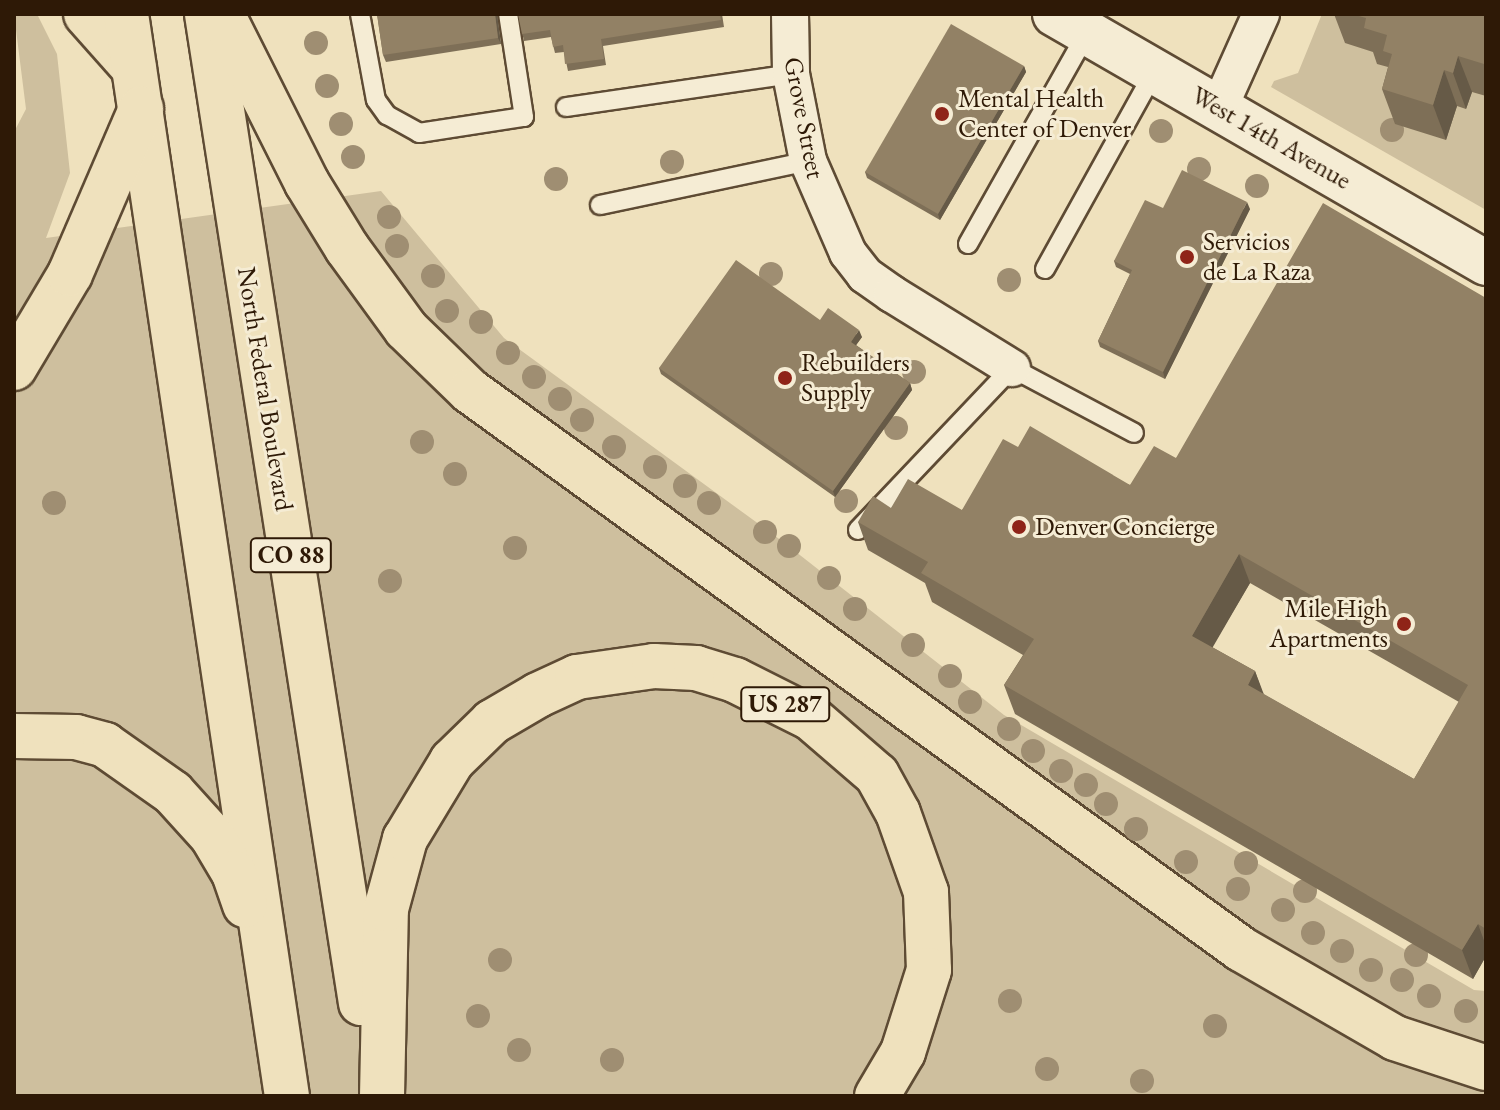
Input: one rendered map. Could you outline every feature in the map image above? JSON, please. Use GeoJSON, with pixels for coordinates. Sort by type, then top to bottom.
{"type":"FeatureCollection","features":[{"type":"Feature","properties":{"kind":"main road"},"geometry":{"type":"LineString","coordinates":[[14,368],[70,274],[138,88],[86,14]]}},
{"type":"Feature","properties":{"kind":"main road","name":"CO 88"},"geometry":{"type":"LineString","coordinates":[[126,14],[286,1096]]}},
{"type":"Feature","properties":{"kind":"main road","name":"North Federal Boulevard"},"geometry":{"type":"LineString","coordinates":[[207,14],[376,1096]]}},
{"type":"Feature","properties":{"kind":"main road"},"geometry":{"type":"LineString","coordinates":[[222,14],[307,183],[347,248],[406,329],[470,391],[1241,949],[1395,1038],[1486,1068]]}},
{"type":"Feature","properties":{"kind":"main road","name":"US 287"},"geometry":{"type":"LineString","coordinates":[[382,1096],[386,909],[405,839],[452,761],[492,722],[538,695],[577,677],[654,666],[696,668],[735,680],[811,718],[877,775],[898,813],[926,892],[929,970],[903,1052],[877,1096]]}},
{"type":"Feature","properties":{"kind":"main road"},"geometry":{"type":"LineString","coordinates":[[14,736],[76,737],[105,745],[173,793],[212,836],[243,898],[286,1096]]}},
{"type":"Feature","properties":{"kind":"street","name":"Grove Street"},"geometry":{"type":"LineString","coordinates":[[790,14],[791,74],[808,161],[837,235],[865,275],[1012,368]]}},
{"type":"Feature","properties":{"kind":"street"},"geometry":{"type":"LineString","coordinates":[[1219,108],[1241,65],[1261,14]]}},
{"type":"Feature","properties":{"kind":"street","name":"West 14th Avenue"},"geometry":{"type":"LineString","coordinates":[[1071,23],[1486,263]]}},
{"type":"Feature","properties":{"kind":"lane"},"geometry":{"type":"LineString","coordinates":[[360,14],[376,100],[387,115],[419,133],[524,117],[508,14]]}},
{"type":"Feature","properties":{"kind":"lane"},"geometry":{"type":"LineString","coordinates":[[968,244],[1071,23]]}},
{"type":"Feature","properties":{"kind":"lane"},"geometry":{"type":"LineString","coordinates":[[1045,269],[1155,71]]}},
{"type":"Feature","properties":{"kind":"lane"},"geometry":{"type":"LineString","coordinates":[[566,107],[791,74]]}},
{"type":"Feature","properties":{"kind":"lane"},"geometry":{"type":"LineString","coordinates":[[600,205],[808,161]]}},
{"type":"Feature","properties":{"kind":"lane"},"geometry":{"type":"LineString","coordinates":[[858,530],[1012,368],[1134,433]]}},
{"type":"Feature","properties":{"kind":"shaded area"},"geometry":{"type":"Polygon","coordinates":[[[14,14],[37,14],[57,54],[70,173],[46,238],[381,191],[504,338],[782,541],[1004,715],[1474,990],[1486,991],[1486,1096],[14,1096],[14,132],[26,109],[14,14]]]}},
{"type":"Feature","properties":{"kind":"shaded area"},"geometry":{"type":"Polygon","coordinates":[[[1322,14],[1486,14],[1486,210],[1271,87],[1274,81],[1298,73],[1322,14]]]}},
{"type":"Feature","properties":{"kind":"building"},"geometry":{"type":"Polygon","coordinates":[[[377,14],[495,14],[498,38],[383,55],[377,14]]]}},
{"type":"Feature","properties":{"kind":"building"},"geometry":{"type":"Polygon","coordinates":[[[518,14],[720,14],[721,20],[601,39],[604,59],[565,64],[563,45],[553,47],[550,30],[522,34],[518,14]]]}},
{"type":"Feature","properties":{"kind":"building"},"geometry":{"type":"Polygon","coordinates":[[[1352,14],[1486,14],[1484,64],[1458,56],[1453,73],[1444,70],[1433,105],[1382,89],[1392,54],[1383,51],[1387,35],[1364,28],[1366,18],[1352,14]]]}},
{"type":"Feature","properties":{"kind":"building"},"geometry":{"type":"Polygon","coordinates":[[[951,24],[1024,66],[938,214],[865,172],[951,24]]]}},
{"type":"Feature","properties":{"kind":"building"},"geometry":{"type":"Polygon","coordinates":[[[1182,170],[1247,202],[1163,372],[1098,341],[1132,270],[1114,261],[1145,200],[1163,208],[1182,170]]]}},
{"type":"Feature","properties":{"kind":"building","name":"Mile High Apartments"},"geometry":{"type":"Polygon","coordinates":[[[1323,203],[1486,298],[1486,929],[1478,924],[1462,950],[1004,685],[1034,639],[921,573],[928,562],[858,522],[873,496],[891,508],[908,479],[962,510],[1003,439],[1018,447],[1030,426],[1130,485],[1154,446],[1176,458],[1323,203]],[[1239,554],[1192,636],[1255,671],[1248,685],[1414,779],[1468,685],[1239,554]]]}},
{"type":"Feature","properties":{"kind":"building"},"geometry":{"type":"Polygon","coordinates":[[[736,260],[820,320],[828,308],[859,330],[851,342],[910,383],[833,491],[659,368],[736,260]]]}},
{"type":"Feature","properties":{"kind":"place","name":"Mental Health Center of Denver"},"geometry":{"type":"Point","coordinates":[942,114]}},
{"type":"Feature","properties":{"kind":"place","name":"Servicios de La Raza"},"geometry":{"type":"Point","coordinates":[1187,257]}},
{"type":"Feature","properties":{"kind":"place","name":"Rebuilders Supply"},"geometry":{"type":"Point","coordinates":[785,378]}},
{"type":"Feature","properties":{"kind":"place","name":"Denver Concierge"},"geometry":{"type":"Point","coordinates":[1019,527]}},
{"type":"Feature","properties":{"kind":"place","name":"Mile High Apartments"},"geometry":{"type":"Point","coordinates":[1404,624]}}]}
